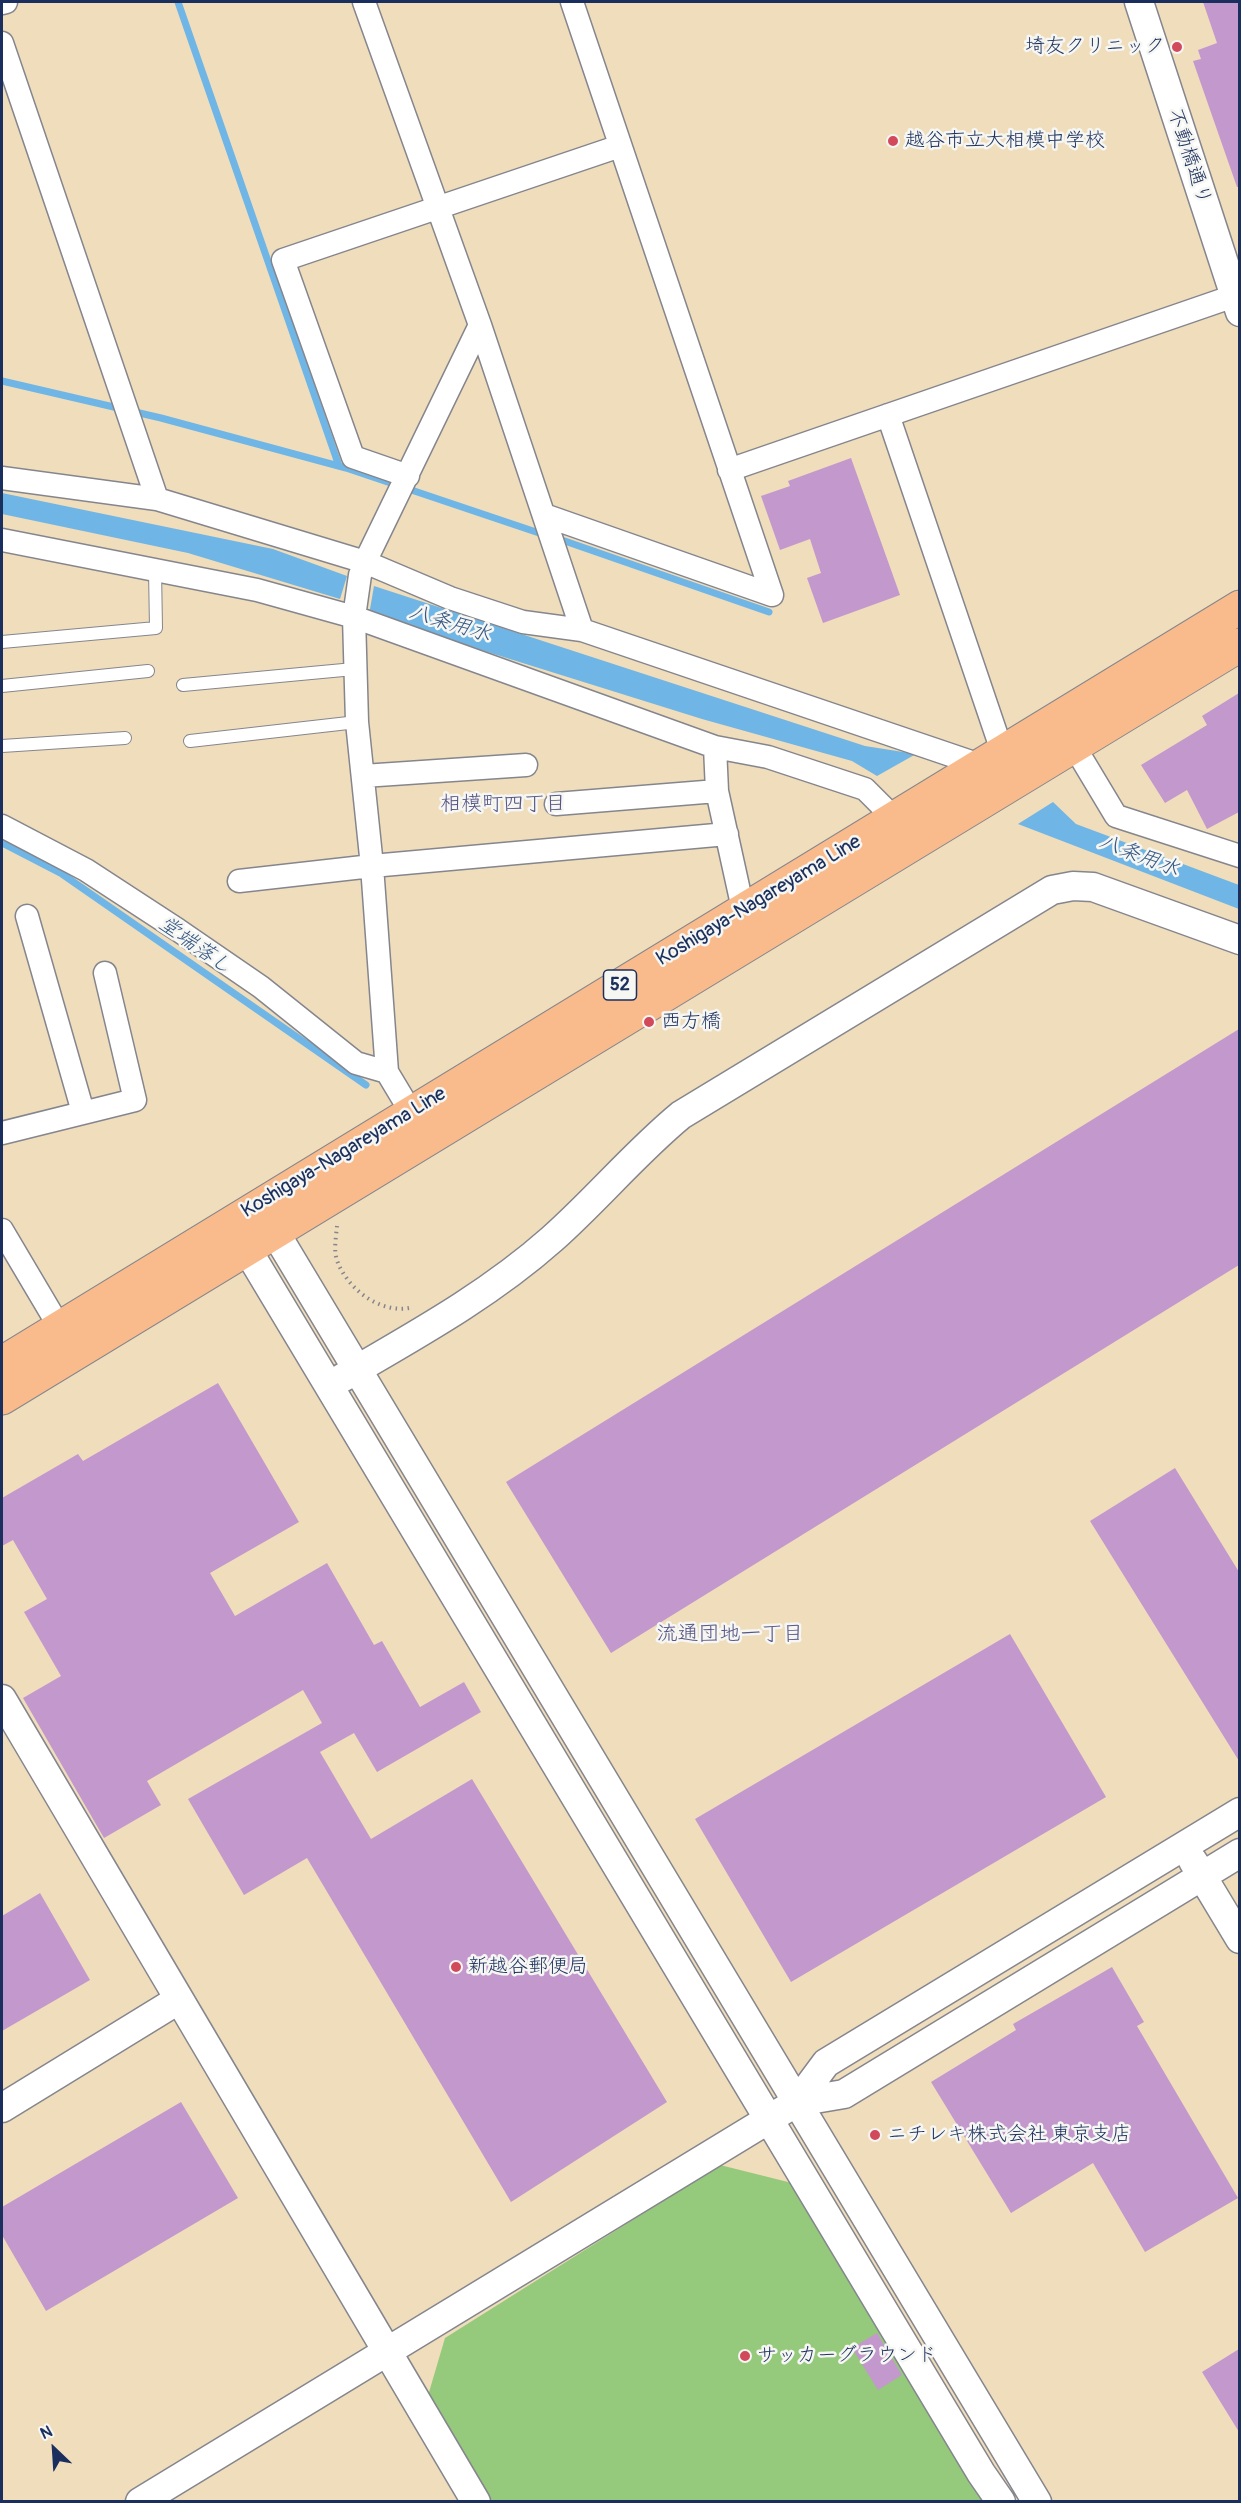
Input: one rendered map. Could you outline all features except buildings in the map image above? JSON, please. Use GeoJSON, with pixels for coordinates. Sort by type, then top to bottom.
{"type":"FeatureCollection","features":[{"type":"Feature","properties":{"kind":"main road","name":"Koshigaya-Nagareyama Line"},"geometry":{"type":"LineString","coordinates":[[2,1363],[1239,607]]}},
{"type":"Feature","properties":{"kind":"main road","name":"Koshigaya-Nagareyama Line"},"geometry":{"type":"LineString","coordinates":[[2,1398],[1239,645]]}},
{"type":"Feature","properties":{"kind":"street"},"geometry":{"type":"LineString","coordinates":[[2,3],[6,2]]}},
{"type":"Feature","properties":{"kind":"street"},"geometry":{"type":"LineString","coordinates":[[364,2],[480,325],[582,630]]}},
{"type":"Feature","properties":{"kind":"street"},"geometry":{"type":"LineString","coordinates":[[544,515],[772,595],[572,2]]}},
{"type":"Feature","properties":{"kind":"street","name":"不動橋通り"},"geometry":{"type":"LineString","coordinates":[[1139,2],[1237,304]]}},
{"type":"Feature","properties":{"kind":"street"},"geometry":{"type":"LineString","coordinates":[[2,43],[157,499]]}},
{"type":"Feature","properties":{"kind":"street"},"geometry":{"type":"LineString","coordinates":[[408,476],[353,457],[283,260],[620,146]]}},
{"type":"Feature","properties":{"kind":"street"},"geometry":{"type":"LineString","coordinates":[[729,470],[888,415],[1237,304]]}},
{"type":"Feature","properties":{"kind":"street"},"geometry":{"type":"LineString","coordinates":[[411,1112],[387,1072],[372,866],[357,722],[354,669],[356,611],[363,568],[480,325]]}},
{"type":"Feature","properties":{"kind":"street"},"geometry":{"type":"LineString","coordinates":[[888,415],[991,758]]}},
{"type":"Feature","properties":{"kind":"street"},"geometry":{"type":"LineString","coordinates":[[2,478],[157,499],[523,622],[582,630],[991,758]]}},
{"type":"Feature","properties":{"kind":"street"},"geometry":{"type":"LineString","coordinates":[[2,540],[356,611],[715,747],[768,758],[866,789],[895,819]]}},
{"type":"Feature","properties":{"kind":"street"},"geometry":{"type":"LineString","coordinates":[[1074,746],[1116,816],[1239,856]]}},
{"type":"Feature","properties":{"kind":"street"},"geometry":{"type":"LineString","coordinates":[[715,747],[717,791],[744,909]]}},
{"type":"Feature","properties":{"kind":"street"},"geometry":{"type":"LineString","coordinates":[[363,776],[526,765]]}},
{"type":"Feature","properties":{"kind":"street"},"geometry":{"type":"LineString","coordinates":[[556,804],[717,791]]}},
{"type":"Feature","properties":{"kind":"street"},"geometry":{"type":"LineString","coordinates":[[2,826],[86,870],[178,930],[261,987],[356,1063],[387,1072]]}},
{"type":"Feature","properties":{"kind":"street"},"geometry":{"type":"LineString","coordinates":[[239,881],[372,866],[727,834]]}},
{"type":"Feature","properties":{"kind":"street"},"geometry":{"type":"LineString","coordinates":[[330,1386],[510,1274],[553,1239],[652,1139],[681,1115],[1052,890],[1073,886],[1093,887],[1239,940]]}},
{"type":"Feature","properties":{"kind":"street"},"geometry":{"type":"LineString","coordinates":[[27,916],[83,1112]]}},
{"type":"Feature","properties":{"kind":"street"},"geometry":{"type":"LineString","coordinates":[[2,1133],[135,1100],[105,973]]}},
{"type":"Feature","properties":{"kind":"street"},"geometry":{"type":"LineString","coordinates":[[258,1205],[1037,2502]]}},
{"type":"Feature","properties":{"kind":"street"},"geometry":{"type":"LineString","coordinates":[[230,1222],[768,2120],[981,2473],[1001,2502]]}},
{"type":"Feature","properties":{"kind":"street"},"geometry":{"type":"LineString","coordinates":[[2,1230],[60,1328]]}},
{"type":"Feature","properties":{"kind":"street"},"geometry":{"type":"LineString","coordinates":[[2,1700],[476,2502]]}},
{"type":"Feature","properties":{"kind":"street"},"geometry":{"type":"LineString","coordinates":[[140,2502],[797,2102],[826,2063],[1239,1812]]}},
{"type":"Feature","properties":{"kind":"street"},"geometry":{"type":"LineString","coordinates":[[1185,1846],[1239,1939]]}},
{"type":"Feature","properties":{"kind":"street"},"geometry":{"type":"LineString","coordinates":[[797,2102],[844,2094],[1239,1853]]}},
{"type":"Feature","properties":{"kind":"street"},"geometry":{"type":"LineString","coordinates":[[2,2108],[178,2000]]}},
{"type":"Feature","properties":{"kind":"lane"},"geometry":{"type":"LineString","coordinates":[[2,642],[156,628],[155,570]]}},
{"type":"Feature","properties":{"kind":"lane"},"geometry":{"type":"LineString","coordinates":[[183,685],[354,669]]}},
{"type":"Feature","properties":{"kind":"lane"},"geometry":{"type":"LineString","coordinates":[[2,686],[148,671]]}},
{"type":"Feature","properties":{"kind":"lane"},"geometry":{"type":"LineString","coordinates":[[190,741],[357,722]]}},
{"type":"Feature","properties":{"kind":"lane"},"geometry":{"type":"LineString","coordinates":[[2,746],[125,738]]}},
{"type":"Feature","properties":{"kind":"green space"},"geometry":{"type":"Polygon","coordinates":[[[720,2165],[804,2186],[988,2501],[491,2501],[427,2399],[445,2338],[720,2165]]]}},
{"type":"Feature","properties":{"kind":"water"},"geometry":{"type":"Polygon","coordinates":[[[2,493],[273,549],[347,576],[340,599],[188,553],[2,514],[2,493]]]}},
{"type":"Feature","properties":{"kind":"water","name":"八条用水"},"geometry":{"type":"Polygon","coordinates":[[[374,586],[865,746],[916,754],[877,776],[852,761],[702,719],[369,615],[374,586]]]}},
{"type":"Feature","properties":{"kind":"water","name":"八条用水"},"geometry":{"type":"Polygon","coordinates":[[[1053,802],[1076,824],[1239,885],[1239,909],[1018,824],[1053,802]]]}},
{"type":"Feature","properties":{"kind":"waterway"},"geometry":{"type":"LineString","coordinates":[[178,2],[339,466]]}},
{"type":"Feature","properties":{"kind":"waterway"},"geometry":{"type":"LineString","coordinates":[[2,381],[161,418],[346,468],[545,535]]}},
{"type":"Feature","properties":{"kind":"waterway"},"geometry":{"type":"LineString","coordinates":[[556,538],[769,612]]}},
{"type":"Feature","properties":{"kind":"waterway","name":"堂端落し"},"geometry":{"type":"LineString","coordinates":[[2,843],[62,874],[366,1085]]}},
{"type":"Feature","properties":{"kind":"place","name":"埼友クリニック"},"geometry":{"type":"Point","coordinates":[1177,47]}},
{"type":"Feature","properties":{"kind":"place","name":"越谷市立大相模中学校"},"geometry":{"type":"Point","coordinates":[893,141]}},
{"type":"Feature","properties":{"kind":"place","name":"西方橋"},"geometry":{"type":"Point","coordinates":[649,1022]}},
{"type":"Feature","properties":{"kind":"place","name":"新越谷郵便局"},"geometry":{"type":"Point","coordinates":[456,1967]}},
{"type":"Feature","properties":{"kind":"place","name":"ニチレキ株式会社 東京支店"},"geometry":{"type":"Point","coordinates":[875,2135]}},
{"type":"Feature","properties":{"kind":"place","name":"サッカーグラウンド"},"geometry":{"type":"Point","coordinates":[745,2356]}},
{"type":"Feature","properties":{"kind":"district","name":"相模町四丁目"},"geometry":{"type":"Point","coordinates":[503,805]}},
{"type":"Feature","properties":{"kind":"district","name":"流通団地一丁目"},"geometry":{"type":"Point","coordinates":[730,1635]}}]}
